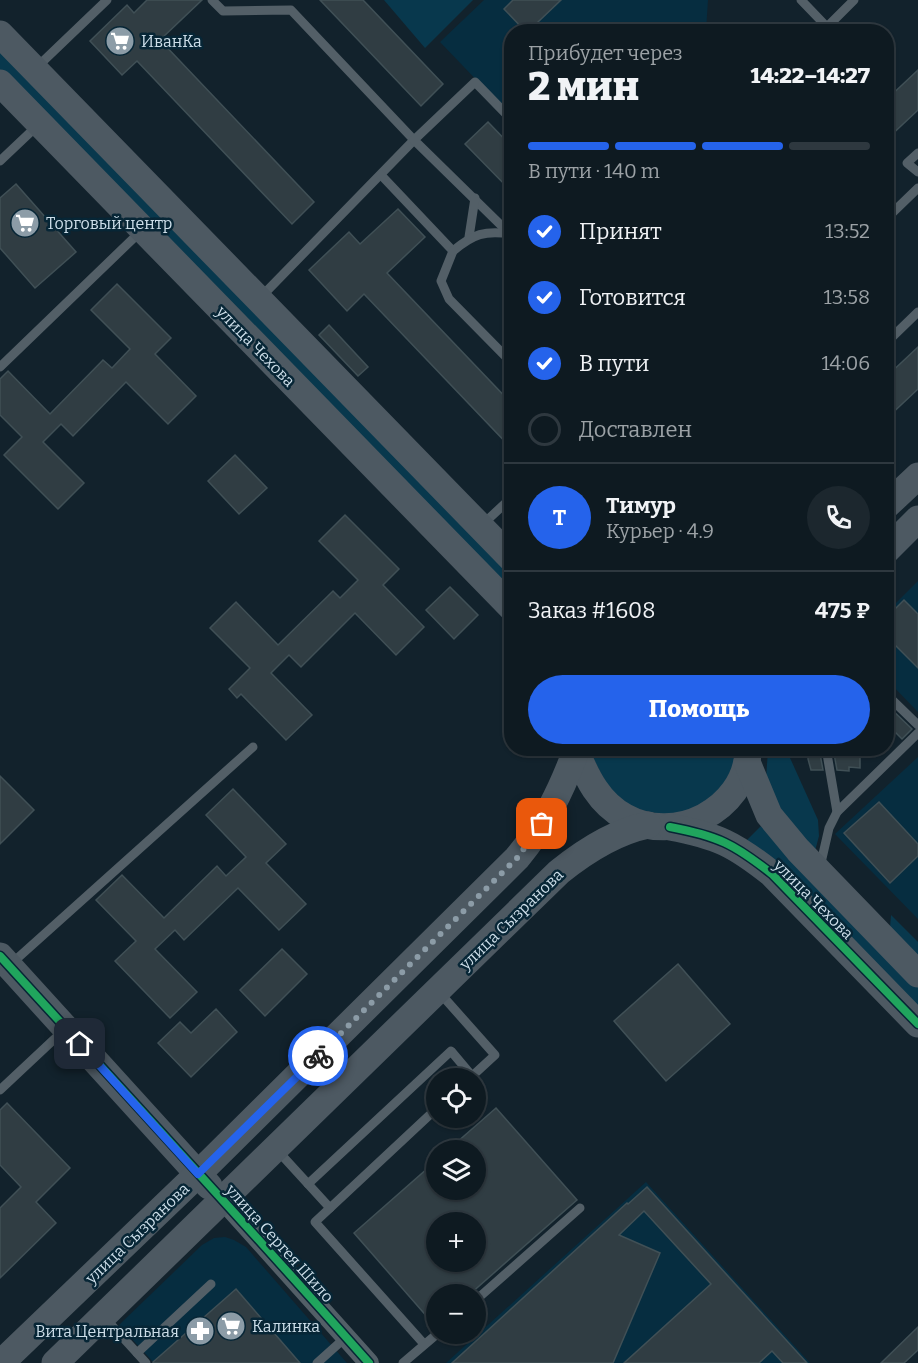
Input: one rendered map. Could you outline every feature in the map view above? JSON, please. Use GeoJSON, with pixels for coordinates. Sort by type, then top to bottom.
{"type":"FeatureCollection","features":[{"type":"Feature","properties":{"kind":"main road","name":"улица Чехова"},"geometry":{"type":"LineString","coordinates":[[0,34],[504,551]]}},
{"type":"Feature","properties":{"kind":"main road","name":"улица Чехова"},"geometry":{"type":"LineString","coordinates":[[0,83],[504,600]]}},
{"type":"Feature","properties":{"kind":"main road"},"geometry":{"type":"LineString","coordinates":[[894,498],[918,476]]}},
{"type":"Feature","properties":{"kind":"main road"},"geometry":{"type":"LineString","coordinates":[[894,544],[916,525]]}},
{"type":"Feature","properties":{"kind":"main road","name":"улица Сызранова"},"geometry":{"type":"LineString","coordinates":[[3,1357],[198,1174],[517,858],[534,837],[550,811],[563,786],[574,756]]}},
{"type":"Feature","properties":{"kind":"main road","name":"улица Чехова"},"geometry":{"type":"LineString","coordinates":[[579,756],[589,781],[605,802],[626,818],[705,834],[723,840],[772,874],[918,1024]]}},
{"type":"Feature","properties":{"kind":"main road","name":"улица Чехова"},"geometry":{"type":"LineString","coordinates":[[748,756],[768,815],[798,850],[918,974]]}},
{"type":"Feature","properties":{"kind":"main road","name":"улица Сызранова"},"geometry":{"type":"LineString","coordinates":[[55,1363],[544,886],[577,858],[628,830],[694,822],[709,814],[725,802],[738,785],[748,756]]}},
{"type":"Feature","properties":{"kind":"main road","name":"улица Сергея Шило"},"geometry":{"type":"LineString","coordinates":[[4,961],[223,1200]]}},
{"type":"Feature","properties":{"kind":"street","name":"улица Сергея Шило"},"geometry":{"type":"LineString","coordinates":[[223,1200],[369,1363]]}},
{"type":"Feature","properties":{"kind":"lane"},"geometry":{"type":"LineString","coordinates":[[34,70],[107,0]]}},
{"type":"Feature","properties":{"kind":"lane"},"geometry":{"type":"LineString","coordinates":[[212,0],[223,11],[291,10],[414,140],[504,227]]}},
{"type":"Feature","properties":{"kind":"lane"},"geometry":{"type":"LineString","coordinates":[[801,0],[824,24]]}},
{"type":"Feature","properties":{"kind":"lane"},"geometry":{"type":"LineString","coordinates":[[830,24],[854,0]]}},
{"type":"Feature","properties":{"kind":"lane"},"geometry":{"type":"LineString","coordinates":[[258,299],[414,140],[475,82],[504,112]]}},
{"type":"Feature","properties":{"kind":"lane"},"geometry":{"type":"LineString","coordinates":[[0,161],[39,123]]}},
{"type":"Feature","properties":{"kind":"lane"},"geometry":{"type":"LineString","coordinates":[[918,153],[907,163],[918,172]]}},
{"type":"Feature","properties":{"kind":"lane"},"geometry":{"type":"LineString","coordinates":[[381,175],[453,251]]}},
{"type":"Feature","properties":{"kind":"lane"},"geometry":{"type":"LineString","coordinates":[[894,211],[918,188]]}},
{"type":"Feature","properties":{"kind":"lane"},"geometry":{"type":"LineString","coordinates":[[469,237],[475,198]]}},
{"type":"Feature","properties":{"kind":"lane"},"geometry":{"type":"LineString","coordinates":[[0,366],[143,230]]}},
{"type":"Feature","properties":{"kind":"lane"},"geometry":{"type":"LineString","coordinates":[[504,233],[490,232],[469,237],[453,251],[441,281],[449,299],[504,355]]}},
{"type":"Feature","properties":{"kind":"lane"},"geometry":{"type":"LineString","coordinates":[[894,335],[918,312]]}},
{"type":"Feature","properties":{"kind":"lane"},"geometry":{"type":"LineString","coordinates":[[481,527],[504,505]]}},
{"type":"Feature","properties":{"kind":"lane"},"geometry":{"type":"LineString","coordinates":[[894,702],[918,725]]}},
{"type":"Feature","properties":{"kind":"lane"},"geometry":{"type":"LineString","coordinates":[[819,872],[829,828],[837,812],[918,733]]}},
{"type":"Feature","properties":{"kind":"lane"},"geometry":{"type":"LineString","coordinates":[[4,961],[253,747]]}},
{"type":"Feature","properties":{"kind":"lane"},"geometry":{"type":"LineString","coordinates":[[827,756],[837,812]]}},
{"type":"Feature","properties":{"kind":"lane"},"geometry":{"type":"LineString","coordinates":[[437,991],[495,1055],[481,1068]]}},
{"type":"Feature","properties":{"kind":"lane"},"geometry":{"type":"LineString","coordinates":[[0,1090],[66,1028]]}},
{"type":"Feature","properties":{"kind":"lane"},"geometry":{"type":"LineString","coordinates":[[433,1068],[451,1051],[464,1068]]}},
{"type":"Feature","properties":{"kind":"lane"},"geometry":{"type":"LineString","coordinates":[[308,1184],[426,1074]]}},
{"type":"Feature","properties":{"kind":"lane"},"geometry":{"type":"LineString","coordinates":[[403,1363],[424,1344],[315,1222],[426,1118]]}},
{"type":"Feature","properties":{"kind":"lane"},"geometry":{"type":"LineString","coordinates":[[276,1148],[330,1208]]}},
{"type":"Feature","properties":{"kind":"lane"},"geometry":{"type":"LineString","coordinates":[[486,1291],[580,1208]]}},
{"type":"Feature","properties":{"kind":"lane"},"geometry":{"type":"LineString","coordinates":[[137,1353],[211,1284]]}},
{"type":"Feature","properties":{"kind":"lane"},"geometry":{"type":"LineString","coordinates":[[103,1316],[146,1363]]}},
{"type":"Feature","properties":{"kind":"lane"},"geometry":{"type":"LineString","coordinates":[[316,1363],[346,1337]]}},
{"type":"Feature","properties":{"kind":"shaded area"},"geometry":{"type":"Polygon","coordinates":[[[384,0],[473,0],[425,48],[384,0]]]}},
{"type":"Feature","properties":{"kind":"shaded area"},"geometry":{"type":"Polygon","coordinates":[[[484,0],[708,0],[706,24],[504,24],[504,109],[440,42],[484,0]]]}},
{"type":"Feature","properties":{"kind":"shaded area"},"geometry":{"type":"Polygon","coordinates":[[[0,45],[504,562],[504,589],[0,72],[0,45]]]}},
{"type":"Feature","properties":{"kind":"shaded area"},"geometry":{"type":"Polygon","coordinates":[[[918,581],[918,712],[894,687],[894,605],[918,581]]]}},
{"type":"Feature","properties":{"kind":"shaded area"},"geometry":{"type":"Polygon","coordinates":[[[592,756],[737,756],[730,779],[705,805],[670,816],[631,808],[612,795],[592,756]]]}},
{"type":"Feature","properties":{"kind":"shaded area"},"geometry":{"type":"Polygon","coordinates":[[[768,756],[789,756],[818,820],[819,836],[815,851],[772,806],[766,780],[768,756]]]}},
{"type":"Feature","properties":{"kind":"shaded area"},"geometry":{"type":"Polygon","coordinates":[[[918,757],[918,919],[835,834],[918,757]]]}},
{"type":"Feature","properties":{"kind":"shaded area"},"geometry":{"type":"Polygon","coordinates":[[[761,826],[918,986],[918,1015],[747,840],[761,826]]]}},
{"type":"Feature","properties":{"kind":"shaded area"},"geometry":{"type":"Polygon","coordinates":[[[891,915],[918,942],[918,957],[890,928],[891,915]]]}},
{"type":"Feature","properties":{"kind":"shaded area"},"geometry":{"type":"Polygon","coordinates":[[[646,1182],[810,1363],[446,1363],[467,1344],[486,1344],[486,1327],[646,1182]]]}},
{"type":"Feature","properties":{"kind":"shaded area"},"geometry":{"type":"Polygon","coordinates":[[[225,1237],[246,1247],[347,1363],[154,1363],[119,1325],[202,1245],[214,1238],[225,1237]]]}},
{"type":"Feature","properties":{"kind":"building"},"geometry":{"type":"Polygon","coordinates":[[[147,0],[202,0],[160,40],[314,202],[292,224],[137,61],[122,75],[90,41],[127,5],[134,13],[147,0]]]}},
{"type":"Feature","properties":{"kind":"building"},"geometry":{"type":"Polygon","coordinates":[[[320,0],[363,0],[443,84],[421,106],[320,0]]]}},
{"type":"Feature","properties":{"kind":"building"},"geometry":{"type":"Polygon","coordinates":[[[513,0],[561,0],[538,22],[540,24],[518,24],[504,9],[513,0]]]}},
{"type":"Feature","properties":{"kind":"building"},"geometry":{"type":"Polygon","coordinates":[[[918,70],[918,110],[894,132],[894,92],[918,70]]]}},
{"type":"Feature","properties":{"kind":"building"},"geometry":{"type":"Polygon","coordinates":[[[488,122],[504,139],[504,184],[465,144],[488,122]]]}},
{"type":"Feature","properties":{"kind":"building","name":"Торговый центр"},"geometry":{"type":"Polygon","coordinates":[[[16,184],[76,252],[35,288],[0,248],[0,198],[16,184]]]}},
{"type":"Feature","properties":{"kind":"building"},"geometry":{"type":"Polygon","coordinates":[[[398,209],[425,237],[387,273],[504,396],[504,441],[364,294],[347,311],[309,270],[349,232],[360,244],[398,209]]]}},
{"type":"Feature","properties":{"kind":"building"},"geometry":{"type":"Polygon","coordinates":[[[117,284],[171,338],[155,354],[196,396],[168,424],[126,382],[73,436],[61,424],[43,442],[84,483],[58,509],[4,455],[22,437],[0,415],[0,379],[8,371],[50,414],[103,360],[112,368],[130,349],[91,310],[117,284]]]}},
{"type":"Feature","properties":{"kind":"building"},"geometry":{"type":"Polygon","coordinates":[[[329,325],[368,367],[358,376],[319,335],[329,325]]]}},
{"type":"Feature","properties":{"kind":"building"},"geometry":{"type":"Polygon","coordinates":[[[918,347],[918,389],[894,412],[894,370],[918,347]]]}},
{"type":"Feature","properties":{"kind":"building"},"geometry":{"type":"Polygon","coordinates":[[[235,455],[267,488],[239,514],[208,481],[235,455]]]}},
{"type":"Feature","properties":{"kind":"building"},"geometry":{"type":"Polygon","coordinates":[[[345,515],[399,569],[383,585],[424,627],[396,655],[355,613],[301,667],[289,655],[271,673],[312,715],[286,740],[241,694],[237,698],[229,689],[250,668],[210,628],[236,602],[278,645],[333,591],[340,598],[358,580],[319,541],[345,515]]]}},
{"type":"Feature","properties":{"kind":"building"},"geometry":{"type":"Polygon","coordinates":[[[450,587],[478,615],[454,639],[426,610],[450,587]]]}},
{"type":"Feature","properties":{"kind":"building"},"geometry":{"type":"Polygon","coordinates":[[[904,600],[918,614],[918,668],[894,644],[894,610],[904,600]]]}},
{"type":"Feature","properties":{"kind":"building"},"geometry":{"type":"Polygon","coordinates":[[[894,712],[912,729],[902,739],[894,731],[894,712]]]}},
{"type":"Feature","properties":{"kind":"building"},"geometry":{"type":"Polygon","coordinates":[[[808,756],[820,756],[823,770],[811,770],[808,756]]]}},
{"type":"Feature","properties":{"kind":"building"},"geometry":{"type":"Polygon","coordinates":[[[834,756],[860,756],[860,768],[849,767],[849,771],[837,770],[834,756]]]}},
{"type":"Feature","properties":{"kind":"building"},"geometry":{"type":"Polygon","coordinates":[[[0,776],[34,810],[0,844],[0,776]]]}},
{"type":"Feature","properties":{"kind":"building"},"geometry":{"type":"Polygon","coordinates":[[[233,789],[286,844],[266,863],[306,904],[279,930],[238,888],[184,940],[175,930],[155,949],[197,992],[170,1018],[115,961],[136,941],[96,900],[122,875],[164,918],[217,866],[226,876],[246,857],[206,815],[233,789]]]}},
{"type":"Feature","properties":{"kind":"building"},"geometry":{"type":"Polygon","coordinates":[[[879,802],[918,844],[918,856],[890,883],[844,833],[879,802]]]}},
{"type":"Feature","properties":{"kind":"building"},"geometry":{"type":"Polygon","coordinates":[[[282,949],[307,974],[265,1016],[240,990],[282,949]]]}},
{"type":"Feature","properties":{"kind":"building"},"geometry":{"type":"Polygon","coordinates":[[[678,964],[730,1024],[666,1081],[614,1021],[678,964]]]}},
{"type":"Feature","properties":{"kind":"building"},"geometry":{"type":"Polygon","coordinates":[[[216,1009],[237,1032],[191,1077],[158,1043],[180,1022],[191,1033],[216,1009]]]}},
{"type":"Feature","properties":{"kind":"building"},"geometry":{"type":"Polygon","coordinates":[[[7,1103],[70,1168],[36,1202],[56,1223],[0,1278],[0,1208],[21,1187],[0,1165],[0,1110],[7,1103]]]}},
{"type":"Feature","properties":{"kind":"building"},"geometry":{"type":"Polygon","coordinates":[[[496,1108],[577,1200],[481,1284],[426,1284],[426,1316],[354,1233],[426,1170],[426,1200],[486,1200],[486,1140],[459,1140],[473,1128],[486,1128],[486,1117],[496,1108]]]}},
{"type":"Feature","properties":{"kind":"building"},"geometry":{"type":"Polygon","coordinates":[[[647,1187],[807,1363],[783,1363],[772,1351],[759,1363],[624,1363],[711,1284],[644,1211],[619,1235],[660,1253],[613,1363],[452,1363],[473,1344],[486,1344],[486,1332],[647,1187]]]}},
{"type":"Feature","properties":{"kind":"building","name":"Калинка"},"geometry":{"type":"Polygon","coordinates":[[[236,1289],[300,1363],[153,1363],[153,1362],[236,1289]]]}},
{"type":"Feature","properties":{"kind":"building"},"geometry":{"type":"Polygon","coordinates":[[[918,1327],[918,1350],[904,1363],[881,1363],[918,1327]]]}},
{"type":"Feature","properties":{"kind":"cycle path"},"geometry":{"type":"LineString","coordinates":[[670,827],[701,834],[736,848],[772,874],[918,1024]]}},
{"type":"Feature","properties":{"kind":"cycle path"},"geometry":{"type":"LineString","coordinates":[[0,956],[369,1363]]}},
{"type":"Feature","properties":{"kind":"way so far"},"geometry":{"type":"LineString","coordinates":[[318,1056],[517,858],[542,824]]}},
{"type":"Feature","properties":{"kind":"place","name":"ИванКа"},"geometry":{"type":"Point","coordinates":[120,41]}},
{"type":"Feature","properties":{"kind":"place","name":"Торговый центр"},"geometry":{"type":"Point","coordinates":[25,223]}},
{"type":"Feature","properties":{"kind":"place","name":"Калинка"},"geometry":{"type":"Point","coordinates":[231,1326]}},
{"type":"Feature","properties":{"kind":"place","name":"Вита Центральная"},"geometry":{"type":"Point","coordinates":[200,1331]}},
{"type":"Feature","properties":{"kind":"route"},"geometry":{"type":"LineString","coordinates":[[80,1044],[198,1174],[318,1056]]}}]}
